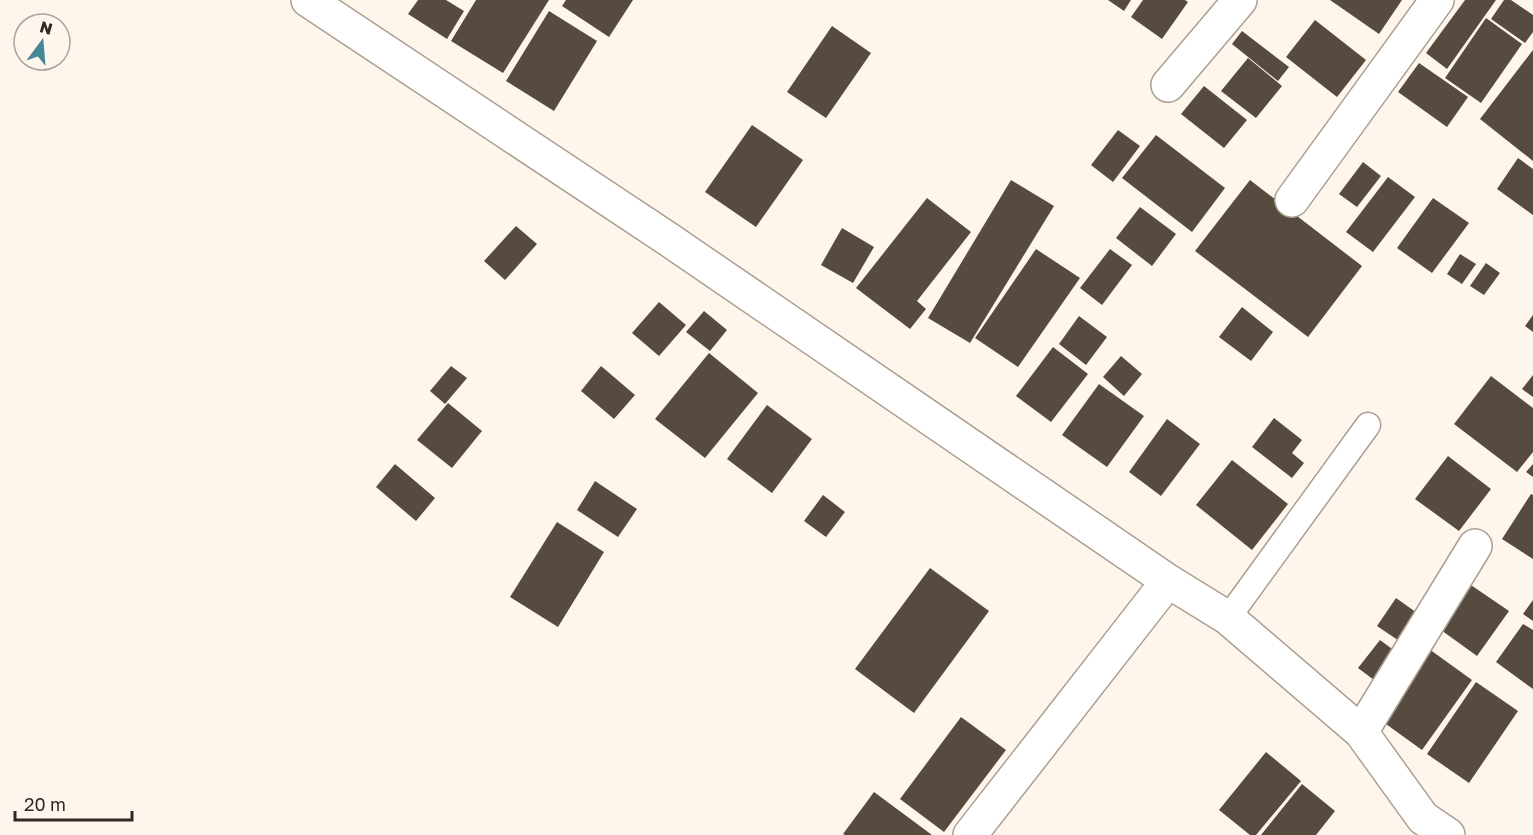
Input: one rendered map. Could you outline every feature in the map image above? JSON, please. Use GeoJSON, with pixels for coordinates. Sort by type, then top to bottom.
{"type":"FeatureCollection","features":[{"type":"Feature","properties":{"kind":"street"},"geometry":{"type":"LineString","coordinates":[[308,0],[677,246],[1168,581],[1228,618],[1361,732],[1427,829]]}},
{"type":"Feature","properties":{"kind":"street"},"geometry":{"type":"LineString","coordinates":[[1168,85],[1240,0]]}},
{"type":"Feature","properties":{"kind":"street"},"geometry":{"type":"LineString","coordinates":[[1292,200],[1437,0]]}},
{"type":"Feature","properties":{"kind":"street"},"geometry":{"type":"LineString","coordinates":[[1361,732],[1475,546]]}},
{"type":"Feature","properties":{"kind":"street"},"geometry":{"type":"LineString","coordinates":[[970,835],[1168,581]]}},
{"type":"Feature","properties":{"kind":"lane"},"geometry":{"type":"LineString","coordinates":[[1228,618],[1368,425]]}},
{"type":"Feature","properties":{"kind":"building"},"geometry":{"type":"Polygon","coordinates":[[[418,0],[446,0],[464,11],[447,39],[408,14],[418,0]]]}},
{"type":"Feature","properties":{"kind":"building"},"geometry":{"type":"Polygon","coordinates":[[[476,0],[549,0],[503,73],[451,41],[476,0]]]}},
{"type":"Feature","properties":{"kind":"building"},"geometry":{"type":"Polygon","coordinates":[[[566,0],[633,0],[609,37],[562,6],[566,0]]]}},
{"type":"Feature","properties":{"kind":"building"},"geometry":{"type":"Polygon","coordinates":[[[1108,0],[1131,0],[1124,11],[1108,0]]]}},
{"type":"Feature","properties":{"kind":"building"},"geometry":{"type":"Polygon","coordinates":[[[1143,0],[1185,0],[1188,2],[1162,39],[1131,17],[1143,0]]]}},
{"type":"Feature","properties":{"kind":"building"},"geometry":{"type":"Polygon","coordinates":[[[1330,0],[1402,0],[1379,34],[1330,0]]]}},
{"type":"Feature","properties":{"kind":"building"},"geometry":{"type":"Polygon","coordinates":[[[1465,0],[1496,0],[1447,69],[1426,53],[1465,0]]]}},
{"type":"Feature","properties":{"kind":"building"},"geometry":{"type":"Polygon","coordinates":[[[1504,0],[1511,0],[1533,15],[1533,32],[1525,43],[1491,19],[1504,0]]]}},
{"type":"Feature","properties":{"kind":"building"},"geometry":{"type":"Polygon","coordinates":[[[549,11],[597,41],[554,111],[506,81],[549,11]]]}},
{"type":"Feature","properties":{"kind":"building"},"geometry":{"type":"Polygon","coordinates":[[[1486,18],[1522,44],[1481,103],[1445,78],[1486,18]]]}},
{"type":"Feature","properties":{"kind":"building"},"geometry":{"type":"Polygon","coordinates":[[[1315,20],[1366,60],[1337,97],[1286,57],[1315,20]]]}},
{"type":"Feature","properties":{"kind":"building"},"geometry":{"type":"Polygon","coordinates":[[[832,26],[871,53],[826,118],[787,92],[832,26]]]}},
{"type":"Feature","properties":{"kind":"building"},"geometry":{"type":"Polygon","coordinates":[[[1242,31],[1289,67],[1278,81],[1232,44],[1242,31]]]}},
{"type":"Feature","properties":{"kind":"building"},"geometry":{"type":"Polygon","coordinates":[[[1533,50],[1533,161],[1480,119],[1533,50]]]}},
{"type":"Feature","properties":{"kind":"building"},"geometry":{"type":"Polygon","coordinates":[[[1248,58],[1282,86],[1256,118],[1221,91],[1248,58]]]}},
{"type":"Feature","properties":{"kind":"building"},"geometry":{"type":"Polygon","coordinates":[[[1419,63],[1468,97],[1447,127],[1398,92],[1419,63]]]}},
{"type":"Feature","properties":{"kind":"building"},"geometry":{"type":"Polygon","coordinates":[[[1204,86],[1247,120],[1224,148],[1181,114],[1204,86]]]}},
{"type":"Feature","properties":{"kind":"building"},"geometry":{"type":"Polygon","coordinates":[[[752,125],[803,160],[756,227],[705,192],[752,125]]]}},
{"type":"Feature","properties":{"kind":"building"},"geometry":{"type":"Polygon","coordinates":[[[1118,130],[1140,146],[1113,182],[1091,165],[1118,130]]]}},
{"type":"Feature","properties":{"kind":"building"},"geometry":{"type":"Polygon","coordinates":[[[1156,135],[1225,188],[1192,232],[1122,178],[1156,135]]]}},
{"type":"Feature","properties":{"kind":"building"},"geometry":{"type":"Polygon","coordinates":[[[1518,158],[1533,169],[1533,215],[1497,189],[1518,158]]]}},
{"type":"Feature","properties":{"kind":"building"},"geometry":{"type":"Polygon","coordinates":[[[1363,162],[1381,176],[1357,207],[1339,194],[1363,162]]]}},
{"type":"Feature","properties":{"kind":"building"},"geometry":{"type":"Polygon","coordinates":[[[1388,177],[1415,197],[1373,252],[1346,232],[1388,177]]]}},
{"type":"Feature","properties":{"kind":"building"},"geometry":{"type":"Polygon","coordinates":[[[1011,180],[1054,206],[970,343],[928,318],[1011,180]]]}},
{"type":"Feature","properties":{"kind":"building"},"geometry":{"type":"Polygon","coordinates":[[[1250,180],[1362,266],[1308,337],[1195,251],[1250,180]]]}},
{"type":"Feature","properties":{"kind":"building"},"geometry":{"type":"Polygon","coordinates":[[[927,198],[971,232],[917,301],[926,309],[910,329],[856,288],[927,198]]]}},
{"type":"Feature","properties":{"kind":"building"},"geometry":{"type":"Polygon","coordinates":[[[1433,198],[1469,223],[1432,273],[1397,248],[1433,198]]]}},
{"type":"Feature","properties":{"kind":"building"},"geometry":{"type":"Polygon","coordinates":[[[1140,207],[1176,234],[1152,266],[1116,238],[1140,207]]]}},
{"type":"Feature","properties":{"kind":"building"},"geometry":{"type":"Polygon","coordinates":[[[516,226],[537,244],[505,280],[484,261],[516,226]]]}},
{"type":"Feature","properties":{"kind":"building"},"geometry":{"type":"Polygon","coordinates":[[[842,228],[874,247],[853,283],[821,265],[842,228]]]}},
{"type":"Feature","properties":{"kind":"building"},"geometry":{"type":"Polygon","coordinates":[[[1036,249],[1080,278],[1018,367],[975,338],[1036,249]]]}},
{"type":"Feature","properties":{"kind":"building"},"geometry":{"type":"Polygon","coordinates":[[[1110,249],[1132,265],[1102,305],[1080,288],[1110,249]]]}},
{"type":"Feature","properties":{"kind":"building"},"geometry":{"type":"Polygon","coordinates":[[[1460,254],[1476,264],[1462,284],[1447,274],[1460,254]]]}},
{"type":"Feature","properties":{"kind":"building"},"geometry":{"type":"Polygon","coordinates":[[[1486,263],[1500,273],[1484,295],[1470,286],[1486,263]]]}},
{"type":"Feature","properties":{"kind":"building"},"geometry":{"type":"Polygon","coordinates":[[[659,302],[686,325],[659,356],[632,333],[659,302]]]}},
{"type":"Feature","properties":{"kind":"building"},"geometry":{"type":"Polygon","coordinates":[[[1242,307],[1273,332],[1251,361],[1219,337],[1242,307]]]}},
{"type":"Feature","properties":{"kind":"building"},"geometry":{"type":"Polygon","coordinates":[[[704,311],[727,330],[710,351],[686,332],[704,311]]]}},
{"type":"Feature","properties":{"kind":"building"},"geometry":{"type":"Polygon","coordinates":[[[1533,315],[1533,332],[1525,326],[1533,315]]]}},
{"type":"Feature","properties":{"kind":"building"},"geometry":{"type":"Polygon","coordinates":[[[1079,316],[1107,337],[1086,365],[1059,344],[1079,316]]]}},
{"type":"Feature","properties":{"kind":"building"},"geometry":{"type":"Polygon","coordinates":[[[1053,347],[1088,374],[1051,422],[1016,396],[1053,347]]]}},
{"type":"Feature","properties":{"kind":"building"},"geometry":{"type":"Polygon","coordinates":[[[709,353],[758,393],[705,458],[655,419],[709,353]]]}},
{"type":"Feature","properties":{"kind":"building"},"geometry":{"type":"Polygon","coordinates":[[[1121,356],[1142,374],[1124,396],[1103,377],[1121,356]]]}},
{"type":"Feature","properties":{"kind":"building"},"geometry":{"type":"Polygon","coordinates":[[[451,366],[467,378],[445,404],[430,391],[451,366]]]}},
{"type":"Feature","properties":{"kind":"building"},"geometry":{"type":"Polygon","coordinates":[[[601,366],[635,395],[614,419],[581,391],[601,366]]]}},
{"type":"Feature","properties":{"kind":"building"},"geometry":{"type":"Polygon","coordinates":[[[1533,375],[1533,397],[1522,389],[1533,375]]]}},
{"type":"Feature","properties":{"kind":"building"},"geometry":{"type":"Polygon","coordinates":[[[1491,376],[1533,408],[1533,452],[1517,472],[1454,424],[1491,376]]]}},
{"type":"Feature","properties":{"kind":"building"},"geometry":{"type":"Polygon","coordinates":[[[1099,384],[1144,416],[1107,467],[1062,435],[1099,384]]]}},
{"type":"Feature","properties":{"kind":"building"},"geometry":{"type":"Polygon","coordinates":[[[448,403],[482,431],[452,468],[417,440],[448,403]]]}},
{"type":"Feature","properties":{"kind":"building"},"geometry":{"type":"Polygon","coordinates":[[[767,405],[812,439],[772,493],[727,459],[767,405]]]}},
{"type":"Feature","properties":{"kind":"building"},"geometry":{"type":"Polygon","coordinates":[[[1274,418],[1302,440],[1292,453],[1304,463],[1292,478],[1252,447],[1274,418]]]}},
{"type":"Feature","properties":{"kind":"building"},"geometry":{"type":"Polygon","coordinates":[[[1167,419],[1200,444],[1161,496],[1129,472],[1167,419]]]}},
{"type":"Feature","properties":{"kind":"building"},"geometry":{"type":"Polygon","coordinates":[[[1448,456],[1491,489],[1459,531],[1415,499],[1448,456]]]}},
{"type":"Feature","properties":{"kind":"building"},"geometry":{"type":"Polygon","coordinates":[[[1232,460],[1288,504],[1252,550],[1196,505],[1232,460]]]}},
{"type":"Feature","properties":{"kind":"building"},"geometry":{"type":"Polygon","coordinates":[[[395,464],[435,498],[416,521],[376,487],[395,464]]]}},
{"type":"Feature","properties":{"kind":"building"},"geometry":{"type":"Polygon","coordinates":[[[1533,464],[1533,477],[1526,472],[1533,464]]]}},
{"type":"Feature","properties":{"kind":"building"},"geometry":{"type":"Polygon","coordinates":[[[595,481],[637,509],[618,537],[577,510],[595,481]]]}},
{"type":"Feature","properties":{"kind":"building"},"geometry":{"type":"Polygon","coordinates":[[[1531,494],[1533,495],[1533,559],[1502,539],[1531,494]]]}},
{"type":"Feature","properties":{"kind":"building"},"geometry":{"type":"Polygon","coordinates":[[[823,495],[845,512],[826,537],[804,521],[823,495]]]}},
{"type":"Feature","properties":{"kind":"building"},"geometry":{"type":"Polygon","coordinates":[[[557,522],[604,552],[558,627],[510,597],[557,522]]]}},
{"type":"Feature","properties":{"kind":"building"},"geometry":{"type":"Polygon","coordinates":[[[930,568],[989,611],[914,713],[855,669],[930,568]]]}},
{"type":"Feature","properties":{"kind":"building"},"geometry":{"type":"Polygon","coordinates":[[[1465,581],[1509,611],[1477,656],[1434,625],[1465,581]]]}},
{"type":"Feature","properties":{"kind":"building"},"geometry":{"type":"Polygon","coordinates":[[[1396,598],[1427,620],[1408,647],[1377,626],[1396,598]]]}},
{"type":"Feature","properties":{"kind":"building"},"geometry":{"type":"Polygon","coordinates":[[[1533,600],[1533,621],[1523,614],[1533,600]]]}},
{"type":"Feature","properties":{"kind":"building"},"geometry":{"type":"Polygon","coordinates":[[[1523,624],[1533,630],[1533,689],[1496,662],[1523,624]]]}},
{"type":"Feature","properties":{"kind":"building"},"geometry":{"type":"Polygon","coordinates":[[[1380,640],[1399,654],[1378,683],[1358,668],[1380,640]]]}},
{"type":"Feature","properties":{"kind":"building"},"geometry":{"type":"Polygon","coordinates":[[[1429,649],[1472,680],[1422,750],[1379,719],[1429,649]]]}},
{"type":"Feature","properties":{"kind":"building"},"geometry":{"type":"Polygon","coordinates":[[[1476,682],[1518,711],[1469,783],[1427,754],[1476,682]]]}},
{"type":"Feature","properties":{"kind":"building"},"geometry":{"type":"Polygon","coordinates":[[[961,717],[1006,750],[944,832],[900,799],[961,717]]]}},
{"type":"Feature","properties":{"kind":"building"},"geometry":{"type":"Polygon","coordinates":[[[1266,752],[1301,781],[1256,835],[1250,835],[1219,810],[1266,752]]]}},
{"type":"Feature","properties":{"kind":"building"},"geometry":{"type":"Polygon","coordinates":[[[1302,784],[1335,811],[1316,835],[1261,835],[1302,784]]]}},
{"type":"Feature","properties":{"kind":"building"},"geometry":{"type":"Polygon","coordinates":[[[874,792],[932,835],[843,834],[874,792]]]}}]}
